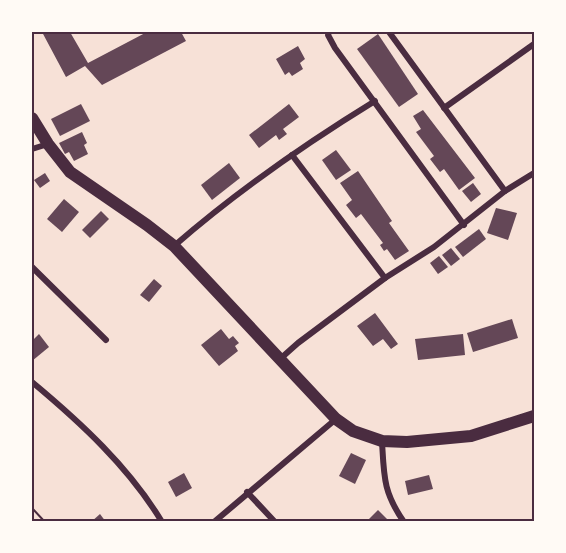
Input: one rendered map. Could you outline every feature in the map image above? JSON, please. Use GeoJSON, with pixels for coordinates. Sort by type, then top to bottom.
{"type":"FeatureCollection","features":[{"type":"Feature","properties":{"kind":"highway"},"geometry":{"type":"LineString","coordinates":[[32,118],[48,144],[70,172],[174,246],[336,419],[353,431],[382,441],[436,440],[471,436],[534,416]]}},
{"type":"Feature","properties":{"kind":"street"},"geometry":{"type":"LineString","coordinates":[[329,32],[328,35],[336,48],[464,225]]}},
{"type":"Feature","properties":{"kind":"street"},"geometry":{"type":"LineString","coordinates":[[389,32],[505,192]]}},
{"type":"Feature","properties":{"kind":"street"},"geometry":{"type":"LineString","coordinates":[[444,108],[534,44]]}},
{"type":"Feature","properties":{"kind":"street"},"geometry":{"type":"LineString","coordinates":[[174,246],[208,216],[292,155],[375,101]]}},
{"type":"Feature","properties":{"kind":"street"},"geometry":{"type":"LineString","coordinates":[[32,149],[48,144]]}},
{"type":"Feature","properties":{"kind":"street"},"geometry":{"type":"LineString","coordinates":[[292,155],[385,278]]}},
{"type":"Feature","properties":{"kind":"street"},"geometry":{"type":"LineString","coordinates":[[280,359],[385,278],[464,225],[534,172]]}},
{"type":"Feature","properties":{"kind":"street"},"geometry":{"type":"LineString","coordinates":[[32,267],[106,340]]}},
{"type":"Feature","properties":{"kind":"street"},"geometry":{"type":"LineString","coordinates":[[32,382],[98,440],[162,522]]}},
{"type":"Feature","properties":{"kind":"street"},"geometry":{"type":"LineString","coordinates":[[214,522],[336,419]]}},
{"type":"Feature","properties":{"kind":"street"},"geometry":{"type":"LineString","coordinates":[[382,441],[384,477],[389,500],[404,522]]}},
{"type":"Feature","properties":{"kind":"street"},"geometry":{"type":"LineString","coordinates":[[248,492],[275,522]]}},
{"type":"Feature","properties":{"kind":"path"},"geometry":{"type":"LineString","coordinates":[[32,508],[45,522]]}},
{"type":"Feature","properties":{"kind":"building"},"geometry":{"type":"Polygon","coordinates":[[[42,32],[70,32],[88,63],[147,32],[181,32],[186,41],[102,85],[85,66],[66,77],[42,32]]]}},
{"type":"Feature","properties":{"kind":"building"},"geometry":{"type":"Polygon","coordinates":[[[378,34],[418,94],[399,107],[357,49],[378,34]]]}},
{"type":"Feature","properties":{"kind":"building"},"geometry":{"type":"Polygon","coordinates":[[[298,46],[305,59],[300,63],[303,69],[292,76],[289,72],[285,75],[276,59],[298,46]]]}},
{"type":"Feature","properties":{"kind":"building"},"geometry":{"type":"Polygon","coordinates":[[[81,104],[90,121],[60,136],[51,119],[81,104]]]}},
{"type":"Feature","properties":{"kind":"building"},"geometry":{"type":"Polygon","coordinates":[[[289,104],[299,117],[283,129],[287,134],[279,140],[276,135],[259,148],[249,135],[289,104]]]}},
{"type":"Feature","properties":{"kind":"building"},"geometry":{"type":"Polygon","coordinates":[[[423,110],[475,178],[459,190],[444,169],[440,172],[430,159],[434,156],[416,132],[421,129],[413,116],[423,110]]]}},
{"type":"Feature","properties":{"kind":"building"},"geometry":{"type":"Polygon","coordinates":[[[82,132],[87,143],[84,145],[88,154],[74,161],[69,152],[65,154],[59,143],[82,132]]]}},
{"type":"Feature","properties":{"kind":"building"},"geometry":{"type":"Polygon","coordinates":[[[336,150],[351,170],[336,180],[322,160],[336,150]]]}},
{"type":"Feature","properties":{"kind":"building"},"geometry":{"type":"Polygon","coordinates":[[[229,163],[240,178],[212,200],[201,185],[229,163]]]}},
{"type":"Feature","properties":{"kind":"building"},"geometry":{"type":"Polygon","coordinates":[[[358,171],[392,221],[389,223],[409,251],[395,260],[387,249],[384,251],[380,245],[383,243],[361,214],[356,218],[346,205],[352,200],[340,183],[358,171]]]}},
{"type":"Feature","properties":{"kind":"building"},"geometry":{"type":"Polygon","coordinates":[[[45,173],[50,181],[40,188],[34,180],[45,173]]]}},
{"type":"Feature","properties":{"kind":"building"},"geometry":{"type":"Polygon","coordinates":[[[473,183],[481,194],[471,202],[462,191],[473,183]]]}},
{"type":"Feature","properties":{"kind":"building"},"geometry":{"type":"Polygon","coordinates":[[[64,199],[79,212],[62,232],[47,219],[64,199]]]}},
{"type":"Feature","properties":{"kind":"building"},"geometry":{"type":"Polygon","coordinates":[[[496,208],[517,213],[508,240],[487,233],[496,208]]]}},
{"type":"Feature","properties":{"kind":"building"},"geometry":{"type":"Polygon","coordinates":[[[101,211],[109,219],[90,238],[82,230],[101,211]]]}},
{"type":"Feature","properties":{"kind":"building"},"geometry":{"type":"Polygon","coordinates":[[[479,229],[486,239],[463,257],[455,247],[479,229]]]}},
{"type":"Feature","properties":{"kind":"building"},"geometry":{"type":"Polygon","coordinates":[[[451,248],[460,259],[451,266],[442,255],[451,248]]]}},
{"type":"Feature","properties":{"kind":"building"},"geometry":{"type":"Polygon","coordinates":[[[439,256],[448,267],[438,274],[430,263],[439,256]]]}},
{"type":"Feature","properties":{"kind":"building"},"geometry":{"type":"Polygon","coordinates":[[[154,279],[162,286],[149,302],[140,295],[154,279]]]}},
{"type":"Feature","properties":{"kind":"building"},"geometry":{"type":"Polygon","coordinates":[[[375,313],[398,344],[391,349],[383,339],[373,346],[357,326],[375,313]]]}},
{"type":"Feature","properties":{"kind":"building"},"geometry":{"type":"Polygon","coordinates":[[[512,319],[518,338],[473,352],[467,333],[512,319]]]}},
{"type":"Feature","properties":{"kind":"building"},"geometry":{"type":"Polygon","coordinates":[[[221,329],[229,339],[233,336],[239,343],[235,346],[238,351],[219,366],[201,345],[221,329]]]}},
{"type":"Feature","properties":{"kind":"building"},"geometry":{"type":"Polygon","coordinates":[[[39,334],[49,347],[32,361],[32,341],[39,334]]]}},
{"type":"Feature","properties":{"kind":"building"},"geometry":{"type":"Polygon","coordinates":[[[463,334],[465,355],[418,360],[415,339],[463,334]]]}},
{"type":"Feature","properties":{"kind":"building"},"geometry":{"type":"Polygon","coordinates":[[[351,453],[366,460],[355,484],[339,476],[351,453]]]}},
{"type":"Feature","properties":{"kind":"building"},"geometry":{"type":"Polygon","coordinates":[[[184,473],[192,488],[176,497],[168,482],[184,473]]]}},
{"type":"Feature","properties":{"kind":"building"},"geometry":{"type":"Polygon","coordinates":[[[429,475],[433,489],[408,495],[405,481],[429,475]]]}},
{"type":"Feature","properties":{"kind":"building"},"geometry":{"type":"Polygon","coordinates":[[[378,510],[390,522],[366,522],[378,510]]]}},
{"type":"Feature","properties":{"kind":"building"},"geometry":{"type":"Polygon","coordinates":[[[100,514],[106,522],[91,522],[100,514]]]}}]}
